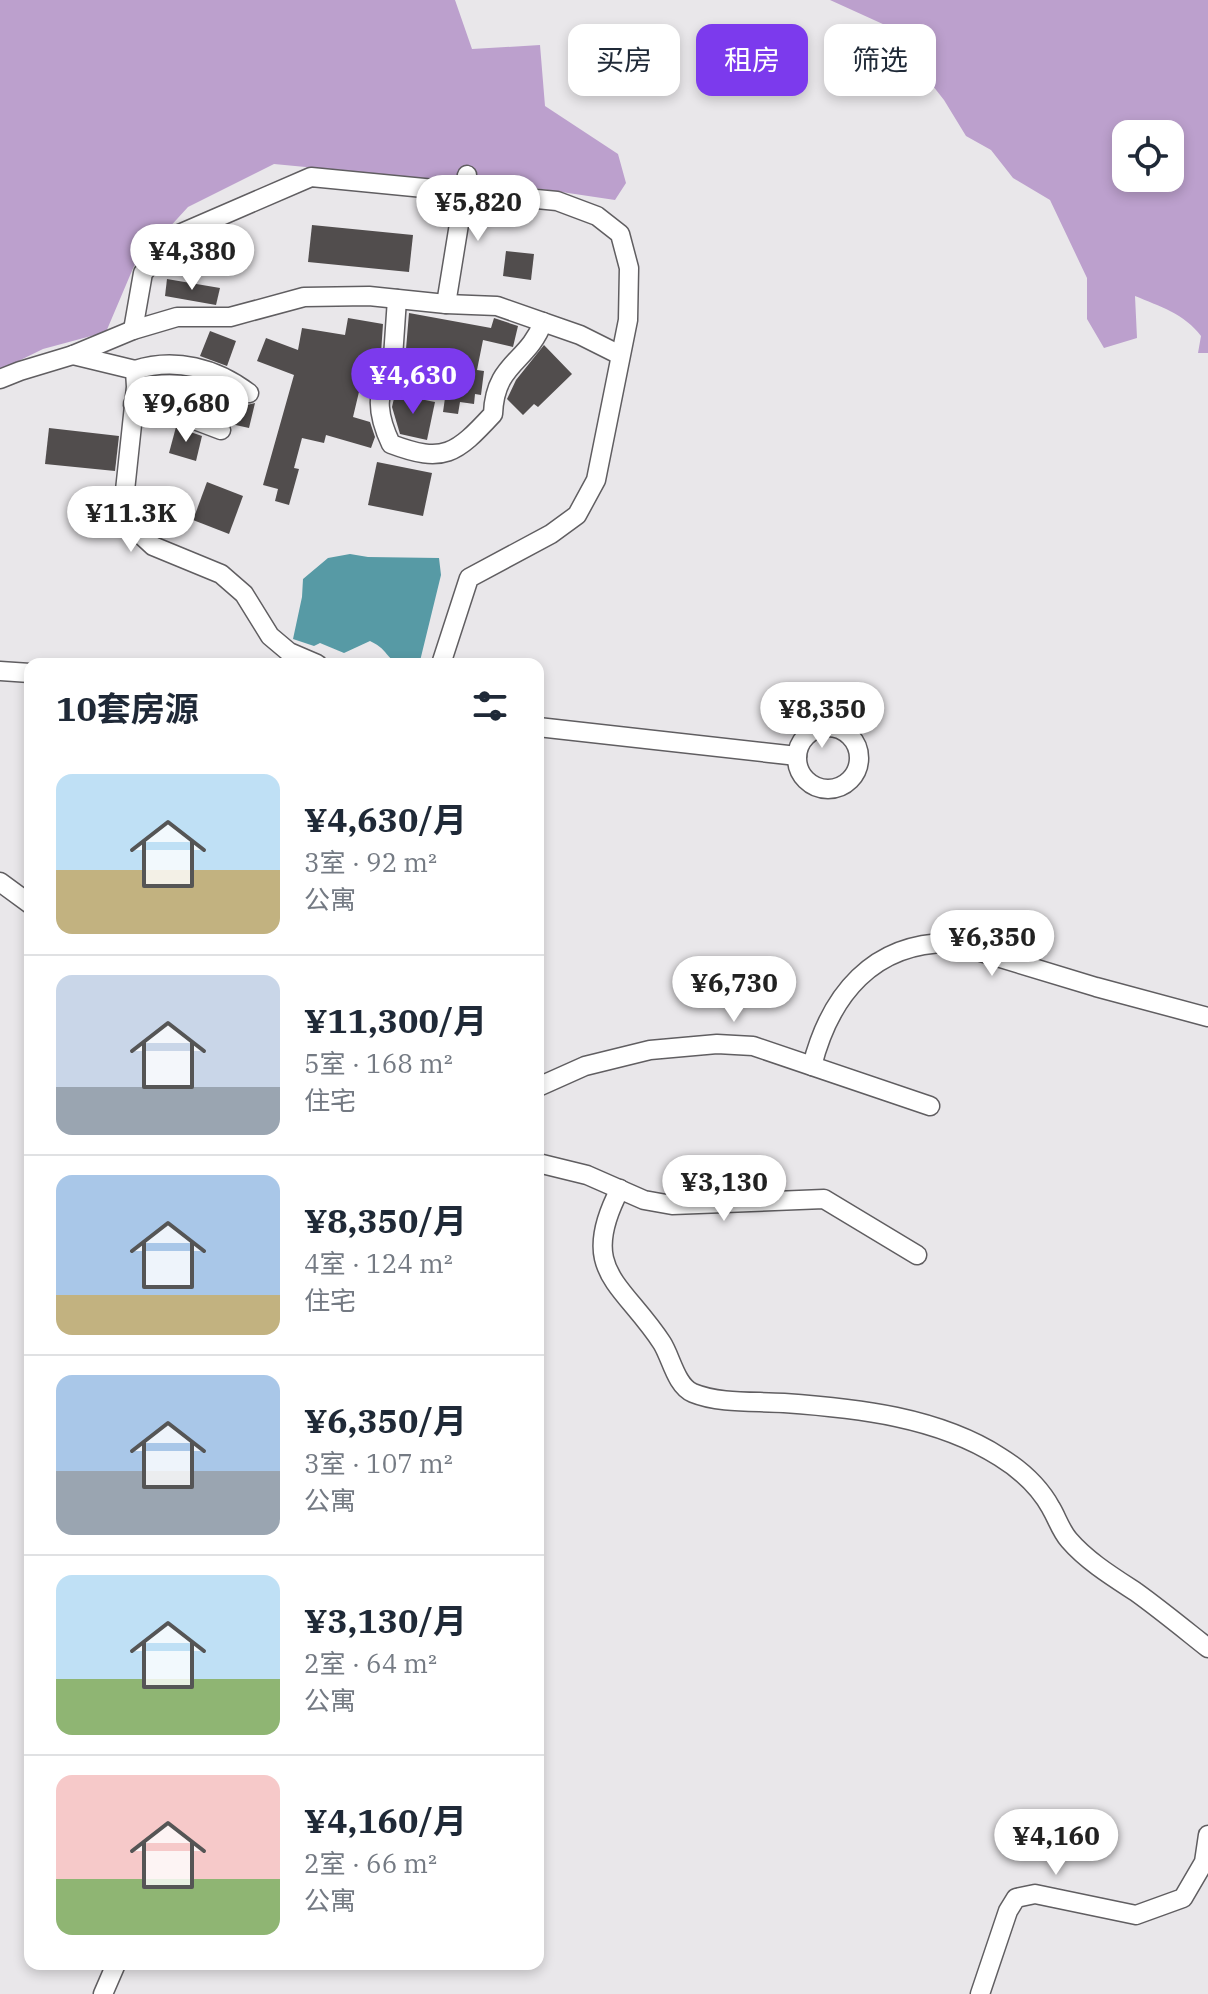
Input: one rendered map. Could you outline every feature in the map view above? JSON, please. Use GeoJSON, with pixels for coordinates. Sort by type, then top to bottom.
{"type":"FeatureCollection","features":[{"type":"Feature","properties":{"kind":"street"},"geometry":{"type":"LineString","coordinates":[[133,330],[143,273],[177,235],[311,177],[466,184],[557,201],[597,216],[620,234],[629,268],[628,320],[596,480],[577,515],[551,534],[469,578],[442,658]]}},
{"type":"Feature","properties":{"kind":"street"},"geometry":{"type":"LineString","coordinates":[[446,304],[466,184]]}},
{"type":"Feature","properties":{"kind":"street"},"geometry":{"type":"LineString","coordinates":[[0,379],[177,317],[230,317],[304,297],[369,296],[497,306],[580,335],[620,355]]}},
{"type":"Feature","properties":{"kind":"street"},"geometry":{"type":"LineString","coordinates":[[397,299],[392,372],[384,381],[379,400],[381,418],[391,444],[414,453],[449,453],[475,434],[493,414],[493,394],[506,370],[530,347],[543,322]]}},
{"type":"Feature","properties":{"kind":"street"},"geometry":{"type":"LineString","coordinates":[[73,355],[135,370],[157,363],[176,363],[230,379],[249,393]]}},
{"type":"Feature","properties":{"kind":"street"},"geometry":{"type":"LineString","coordinates":[[135,370],[124,500],[126,521],[153,546],[221,574],[244,594],[270,636],[289,652],[303,658]]}},
{"type":"Feature","properties":{"kind":"street"},"geometry":{"type":"LineString","coordinates":[[133,404],[221,430]]}},
{"type":"Feature","properties":{"kind":"street"},"geometry":{"type":"LineString","coordinates":[[0,671],[24,673]]}},
{"type":"Feature","properties":{"kind":"street"},"geometry":{"type":"LineString","coordinates":[[544,728],[797,756]]}},
{"type":"Feature","properties":{"kind":"street"},"geometry":{"type":"LineString","coordinates":[[0,882],[24,900]]}},
{"type":"Feature","properties":{"kind":"street"},"geometry":{"type":"LineString","coordinates":[[812,1066],[819,1039],[834,1011],[863,971],[885,957],[931,943],[951,943],[1208,1017]]}},
{"type":"Feature","properties":{"kind":"street"},"geometry":{"type":"LineString","coordinates":[[544,1084],[585,1066],[650,1050],[717,1044],[753,1046],[930,1106]]}},
{"type":"Feature","properties":{"kind":"street"},"geometry":{"type":"LineString","coordinates":[[544,1164],[587,1175],[644,1200],[672,1205],[824,1199],[917,1255]]}},
{"type":"Feature","properties":{"kind":"street"},"geometry":{"type":"LineString","coordinates":[[620,1189],[607,1215],[603,1262],[616,1285],[663,1344],[676,1374],[690,1392],[713,1398],[836,1407],[923,1424],[937,1427],[999,1456],[1029,1478],[1068,1539],[1102,1569],[1168,1615],[1208,1648]]}},
{"type":"Feature","properties":{"kind":"street"},"geometry":{"type":"LineString","coordinates":[[980,1994],[1008,1911],[1016,1898],[1035,1894],[1136,1915],[1183,1898],[1204,1862],[1208,1835]]}},
{"type":"Feature","properties":{"kind":"street"},"geometry":{"type":"LineString","coordinates":[[103,1994],[113,1970]]}},
{"type":"Feature","properties":{"kind":"shaded area"},"geometry":{"type":"Polygon","coordinates":[[[0,0],[455,0],[472,49],[540,45],[545,106],[618,154],[626,183],[615,200],[488,181],[442,180],[274,164],[188,207],[134,266],[106,332],[43,349],[0,370],[0,0]]]}},
{"type":"Feature","properties":{"kind":"shaded area"},"geometry":{"type":"Polygon","coordinates":[[[830,0],[1208,0],[1208,353],[1198,353],[1201,336],[1195,328],[1171,312],[1135,296],[1137,338],[1104,348],[1087,319],[1087,278],[1050,200],[1013,178],[991,150],[966,136],[936,90],[936,24],[883,24],[830,0]]]}},
{"type":"Feature","properties":{"kind":"water"},"geometry":{"type":"Polygon","coordinates":[[[350,554],[439,558],[441,575],[421,658],[392,658],[370,641],[344,653],[320,643],[314,646],[293,639],[303,579],[328,558],[350,554]]]}},
{"type":"Feature","properties":{"kind":"building"},"geometry":{"type":"Polygon","coordinates":[[[312,225],[413,235],[409,272],[308,262],[312,225]]]}},
{"type":"Feature","properties":{"kind":"building"},"geometry":{"type":"Polygon","coordinates":[[[506,251],[534,254],[531,280],[503,276],[506,251]]]}},
{"type":"Feature","properties":{"kind":"building"},"geometry":{"type":"Polygon","coordinates":[[[167,279],[220,288],[216,305],[165,296],[167,279]]]}},
{"type":"Feature","properties":{"kind":"building"},"geometry":{"type":"Polygon","coordinates":[[[409,313],[491,328],[494,318],[518,326],[513,347],[483,340],[477,370],[484,371],[481,395],[475,394],[474,404],[460,402],[458,414],[443,412],[449,370],[405,361],[409,313]]]}},
{"type":"Feature","properties":{"kind":"building"},"geometry":{"type":"Polygon","coordinates":[[[348,318],[383,324],[381,353],[369,350],[353,417],[370,422],[375,437],[371,448],[326,435],[324,443],[302,438],[294,468],[299,469],[289,505],[275,501],[278,489],[263,485],[294,375],[257,361],[266,338],[298,350],[302,328],[345,335],[348,318]]]}},
{"type":"Feature","properties":{"kind":"building"},"geometry":{"type":"Polygon","coordinates":[[[210,331],[236,341],[227,366],[200,356],[210,331]]]}},
{"type":"Feature","properties":{"kind":"building"},"geometry":{"type":"Polygon","coordinates":[[[544,345],[572,374],[538,407],[534,404],[523,415],[507,399],[516,380],[544,345]]]}},
{"type":"Feature","properties":{"kind":"building"},"geometry":{"type":"Polygon","coordinates":[[[228,394],[247,405],[255,403],[249,428],[231,424],[204,411],[210,396],[226,403],[228,394]]]}},
{"type":"Feature","properties":{"kind":"building"},"geometry":{"type":"Polygon","coordinates":[[[395,394],[435,402],[427,440],[400,434],[392,407],[395,394]]]}},
{"type":"Feature","properties":{"kind":"building"},"geometry":{"type":"Polygon","coordinates":[[[176,427],[202,436],[196,461],[169,453],[176,427]]]}},
{"type":"Feature","properties":{"kind":"building"},"geometry":{"type":"Polygon","coordinates":[[[49,428],[119,436],[115,471],[45,464],[49,428]]]}},
{"type":"Feature","properties":{"kind":"building"},"geometry":{"type":"Polygon","coordinates":[[[377,462],[432,473],[423,516],[368,505],[377,462]]]}},
{"type":"Feature","properties":{"kind":"building"},"geometry":{"type":"Polygon","coordinates":[[[207,482],[243,496],[229,534],[193,520],[207,482]]]}}]}
